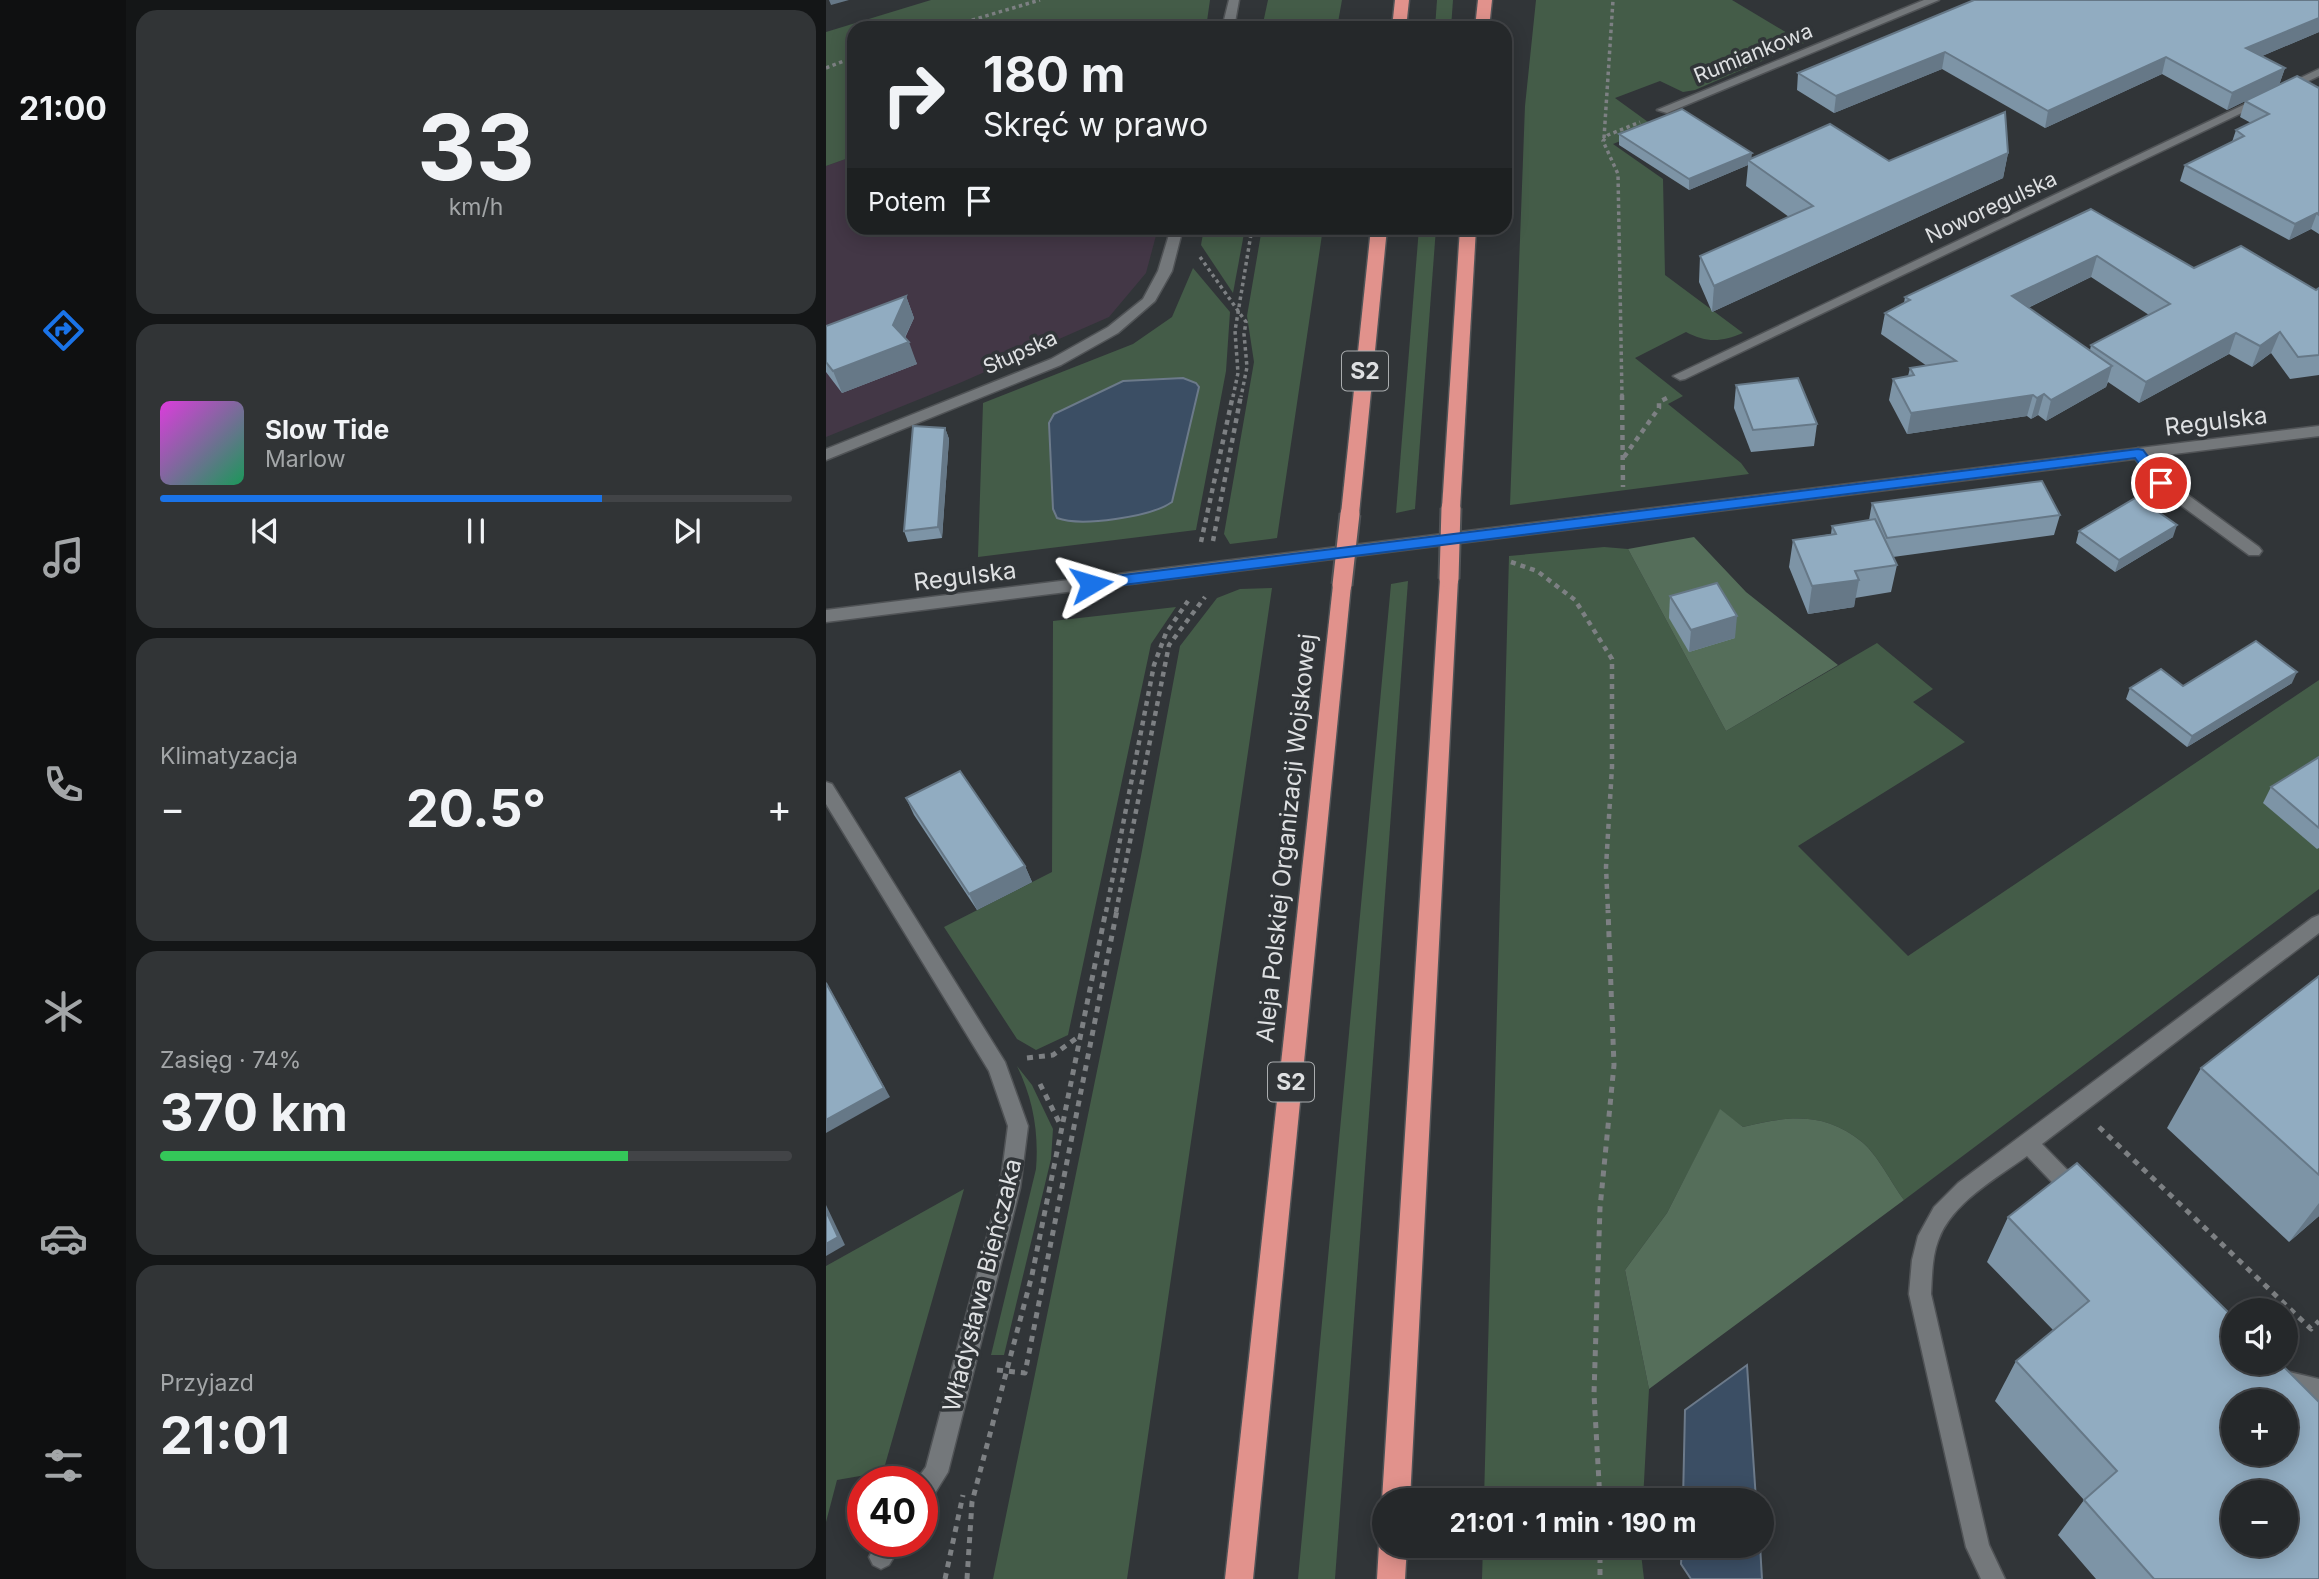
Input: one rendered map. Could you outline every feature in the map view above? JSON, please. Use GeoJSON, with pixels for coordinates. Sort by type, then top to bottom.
{"type":"FeatureCollection","features":[{"type":"Feature","properties":{"kind":"highway"},"geometry":{"type":"LineString","coordinates":[[1400,21],[1402,0]]}},
{"type":"Feature","properties":{"kind":"highway"},"geometry":{"type":"LineString","coordinates":[[1483,21],[1485,0]]}},
{"type":"Feature","properties":{"kind":"highway","name":"Aleja Polskiej Organizacji Wojskowej"},"geometry":{"type":"LineString","coordinates":[[1239,1579],[1378,235]]}},
{"type":"Feature","properties":{"kind":"highway"},"geometry":{"type":"LineString","coordinates":[[1397,1488],[1468,235]]}},
{"type":"Feature","properties":{"kind":"highway"},"geometry":{"type":"LineString","coordinates":[[1391,1579],[1392,1558]]}},
{"type":"Feature","properties":{"kind":"street"},"geometry":{"type":"LineString","coordinates":[[1229,21],[1234,0]]}},
{"type":"Feature","properties":{"kind":"street","name":"Rumiankowa"},"geometry":{"type":"LineString","coordinates":[[1663,110],[1934,0]]}},
{"type":"Feature","properties":{"kind":"street","name":"Noworegulska"},"geometry":{"type":"LineString","coordinates":[[1680,376],[2319,72]]}},
{"type":"Feature","properties":{"kind":"street","name":"Słupska"},"geometry":{"type":"LineString","coordinates":[[826,455],[1056,362],[1112,330],[1149,301],[1165,271],[1175,235]]}},
{"type":"Feature","properties":{"kind":"street","name":"Regulska"},"geometry":{"type":"LineString","coordinates":[[826,616],[2319,431]]}},
{"type":"Feature","properties":{"kind":"street"},"geometry":{"type":"LineString","coordinates":[[2138,453],[2161,483],[2254,551]]}},
{"type":"Feature","properties":{"kind":"street","name":"Władysława Bieńczaka"},"geometry":{"type":"LineString","coordinates":[[826,789],[998,1068],[1018,1126],[1010,1188],[938,1466]]}},
{"type":"Feature","properties":{"kind":"street"},"geometry":{"type":"LineString","coordinates":[[1993,1579],[1978,1547],[1920,1294],[1922,1259],[1932,1226],[1941,1213],[1965,1191],[2319,923]]}},
{"type":"Feature","properties":{"kind":"street"},"geometry":{"type":"LineString","coordinates":[[2029,1144],[2096,1212]]}},
{"type":"Feature","properties":{"kind":"street"},"geometry":{"type":"LineString","coordinates":[[2267,1375],[2272,1379],[2319,1390]]}},
{"type":"Feature","properties":{"kind":"path"},"geometry":{"type":"LineString","coordinates":[[969,21],[1040,0]]}},
{"type":"Feature","properties":{"kind":"path"},"geometry":{"type":"LineString","coordinates":[[1613,0],[1604,148],[1618,174],[1624,486],[1616,493]]}},
{"type":"Feature","properties":{"kind":"path"},"geometry":{"type":"LineString","coordinates":[[826,68],[847,60]]}},
{"type":"Feature","properties":{"kind":"path"},"geometry":{"type":"LineString","coordinates":[[1605,138],[1663,110]]}},
{"type":"Feature","properties":{"kind":"path"},"geometry":{"type":"LineString","coordinates":[[1201,542],[1238,373],[1235,331],[1251,235]]}},
{"type":"Feature","properties":{"kind":"path"},"geometry":{"type":"LineString","coordinates":[[1193,247],[1246,322],[1244,334],[1247,367],[1212,535],[1213,544]]}},
{"type":"Feature","properties":{"kind":"path"},"geometry":{"type":"LineString","coordinates":[[1624,457],[1660,408],[1659,402],[1669,397]]}},
{"type":"Feature","properties":{"kind":"path"},"geometry":{"type":"LineString","coordinates":[[1503,560],[1537,571],[1575,600],[1612,659],[1612,767],[1606,867],[1614,1065],[1600,1208],[1597,1285],[1594,1394],[1599,1488]]}},
{"type":"Feature","properties":{"kind":"path"},"geometry":{"type":"LineString","coordinates":[[991,1370],[1025,1373],[1169,645],[1211,587]]}},
{"type":"Feature","properties":{"kind":"path"},"geometry":{"type":"LineString","coordinates":[[967,1579],[972,1502],[1032,1275],[1154,665],[1166,633],[1189,600]]}},
{"type":"Feature","properties":{"kind":"path"},"geometry":{"type":"LineString","coordinates":[[1022,1057],[1052,1055],[1082,1034]]}},
{"type":"Feature","properties":{"kind":"path"},"geometry":{"type":"LineString","coordinates":[[2099,1127],[2311,1329],[2319,1321]]}},
{"type":"Feature","properties":{"kind":"path"},"geometry":{"type":"LineString","coordinates":[[945,1579],[965,1488]]}},
{"type":"Feature","properties":{"kind":"path"},"geometry":{"type":"LineString","coordinates":[[1600,1558],[1600,1579]]}},
{"type":"Feature","properties":{"kind":"shaded area"},"geometry":{"type":"Polygon","coordinates":[[[847,158],[847,235],[1156,235],[1146,273],[1109,317],[962,382],[826,437],[826,166],[847,158]]]}},
{"type":"Feature","properties":{"kind":"green space"},"geometry":{"type":"Polygon","coordinates":[[[931,0],[1210,0],[1207,21],[862,21],[931,0]]]}},
{"type":"Feature","properties":{"kind":"green space"},"geometry":{"type":"Polygon","coordinates":[[[1268,0],[1342,0],[1338,21],[1264,21],[1268,0]]]}},
{"type":"Feature","properties":{"kind":"green space"},"geometry":{"type":"Polygon","coordinates":[[[1437,0],[1453,0],[1452,21],[1436,21],[1437,0]]]}},
{"type":"Feature","properties":{"kind":"green space"},"geometry":{"type":"Polygon","coordinates":[[[1536,0],[1732,0],[1804,43],[1695,90],[1683,92],[1660,81],[1615,98],[1655,127],[1613,144],[1663,179],[1665,275],[1743,333],[1714,340],[1686,332],[1635,358],[1683,396],[1668,404],[1741,463],[1749,474],[1510,505],[1525,106],[1536,0]]]}},
{"type":"Feature","properties":{"kind":"green space"},"geometry":{"type":"Polygon","coordinates":[[[847,26],[847,158],[826,166],[826,32],[847,26]]]}},
{"type":"Feature","properties":{"kind":"green space"},"geometry":{"type":"Polygon","coordinates":[[[1203,235],[1244,235],[1233,293],[1201,245],[1203,235]]]}},
{"type":"Feature","properties":{"kind":"green space"},"geometry":{"type":"Polygon","coordinates":[[[1261,235],[1322,235],[1277,538],[1230,544],[1224,534],[1254,362],[1247,316],[1261,235]]]}},
{"type":"Feature","properties":{"kind":"green space"},"geometry":{"type":"Polygon","coordinates":[[[1418,235],[1435,235],[1415,509],[1396,513],[1418,235]]]}},
{"type":"Feature","properties":{"kind":"green space"},"geometry":{"type":"Polygon","coordinates":[[[1193,268],[1230,312],[1226,371],[1196,530],[978,557],[983,403],[1133,344],[1172,317],[1193,268]],[[1183,378],[1123,381],[1054,414],[1196,383],[1183,378]]]}},
{"type":"Feature","properties":{"kind":"green space"},"geometry":{"type":"Polygon","coordinates":[[[1694,537],[1746,592],[1838,665],[1726,731],[1628,549],[1694,537]]]}},
{"type":"Feature","properties":{"kind":"green space"},"geometry":{"type":"Polygon","coordinates":[[[1604,547],[1628,549],[1726,731],[1877,643],[1933,689],[1913,702],[1965,742],[1798,846],[1908,956],[2319,680],[2319,889],[1904,1200],[1868,1147],[1834,1125],[1790,1119],[1743,1127],[1720,1110],[1667,1213],[1625,1270],[1649,1389],[1644,1488],[1484,1488],[1509,556],[1604,547]]]}},
{"type":"Feature","properties":{"kind":"green space"},"geometry":{"type":"Polygon","coordinates":[[[1408,581],[1335,1579],[1298,1579],[1391,584],[1408,581]]]}},
{"type":"Feature","properties":{"kind":"green space"},"geometry":{"type":"Polygon","coordinates":[[[1272,588],[1127,1579],[993,1579],[1141,856],[1180,646],[1217,598],[1240,589],[1272,588]]]}},
{"type":"Feature","properties":{"kind":"green space"},"geometry":{"type":"Polygon","coordinates":[[[1176,607],[1151,644],[1068,1035],[1036,1050],[1017,1039],[944,927],[1052,872],[1053,621],[1176,607]]]}},
{"type":"Feature","properties":{"kind":"green space"},"geometry":{"type":"Polygon","coordinates":[[[1017,1066],[1032,1085],[1053,1129],[1051,1159],[1004,1355],[991,1355],[1036,1169],[1034,1116],[1017,1066]]]}},
{"type":"Feature","properties":{"kind":"green space"},"geometry":{"type":"Polygon","coordinates":[[[1720,1109],[1743,1127],[1790,1119],[1834,1125],[1862,1142],[1904,1200],[1649,1389],[1625,1270],[1667,1213],[1720,1109]]]}},
{"type":"Feature","properties":{"kind":"green space"},"geometry":{"type":"Polygon","coordinates":[[[964,1189],[885,1466],[847,1466],[847,1478],[837,1480],[826,1522],[826,1266],[964,1189]]]}},
{"type":"Feature","properties":{"kind":"green space"},"geometry":{"type":"Polygon","coordinates":[[[1483,1558],[1642,1558],[1644,1579],[1482,1579],[1483,1558]]]}},
{"type":"Feature","properties":{"kind":"water"},"geometry":{"type":"Polygon","coordinates":[[[1183,378],[1199,387],[1172,502],[1149,512],[1116,519],[1068,521],[1057,518],[1053,509],[1049,423],[1054,414],[1123,381],[1183,378]]]}},
{"type":"Feature","properties":{"kind":"water"},"geometry":{"type":"Polygon","coordinates":[[[1747,1365],[1755,1488],[1683,1488],[1685,1410],[1747,1365]]]}},
{"type":"Feature","properties":{"kind":"water"},"geometry":{"type":"Polygon","coordinates":[[[1681,1558],[1761,1558],[1762,1579],[1691,1579],[1681,1564],[1681,1558]]]}},
{"type":"Feature","properties":{"kind":"building"},"geometry":{"type":"Polygon","coordinates":[[[1974,0],[2319,0],[2319,18],[2246,48],[2285,68],[2232,93],[2166,57],[2048,111],[1945,52],[1836,96],[1798,73],[1974,0]]]}},
{"type":"Feature","properties":{"kind":"building"},"geometry":{"type":"Polygon","coordinates":[[[2297,76],[2319,88],[2319,215],[2317,213],[2295,224],[2185,165],[2244,136],[2236,130],[2269,114],[2245,101],[2297,76]]]}},
{"type":"Feature","properties":{"kind":"building"},"geometry":{"type":"Polygon","coordinates":[[[1682,109],[1752,153],[1689,179],[1619,134],[1682,109]]]}},
{"type":"Feature","properties":{"kind":"building"},"geometry":{"type":"Polygon","coordinates":[[[2005,112],[2008,153],[1714,286],[1700,256],[1813,206],[1748,160],[1830,124],[1889,161],[2005,112]]]}},
{"type":"Feature","properties":{"kind":"building"},"geometry":{"type":"Polygon","coordinates":[[[2091,209],[2194,268],[2241,246],[2316,290],[2319,288],[2319,355],[2298,357],[2280,332],[2260,346],[2236,333],[2146,382],[2091,345],[2170,304],[2097,256],[2012,296],[2112,366],[2051,400],[2044,394],[2037,398],[2033,395],[1911,413],[1893,379],[1914,375],[1910,368],[1956,361],[1885,313],[1910,300],[1905,297],[2091,209]]]}},
{"type":"Feature","properties":{"kind":"building"},"geometry":{"type":"Polygon","coordinates":[[[906,296],[893,325],[909,342],[833,371],[826,362],[826,326],[906,296]]]}},
{"type":"Feature","properties":{"kind":"building"},"geometry":{"type":"Polygon","coordinates":[[[1798,378],[1817,424],[1753,430],[1736,385],[1798,378]]]}},
{"type":"Feature","properties":{"kind":"building"},"geometry":{"type":"Polygon","coordinates":[[[913,426],[945,428],[938,527],[904,531],[913,426]]]}},
{"type":"Feature","properties":{"kind":"building"},"geometry":{"type":"Polygon","coordinates":[[[2042,481],[2060,515],[1887,538],[1872,503],[2042,481]]]}},
{"type":"Feature","properties":{"kind":"building"},"geometry":{"type":"Polygon","coordinates":[[[2137,497],[2177,525],[2119,560],[2079,531],[2137,497]]]}},
{"type":"Feature","properties":{"kind":"building"},"geometry":{"type":"Polygon","coordinates":[[[1875,519],[1897,565],[1855,571],[1859,580],[1812,586],[1793,540],[1836,534],[1832,526],[1875,519]]]}},
{"type":"Feature","properties":{"kind":"building"},"geometry":{"type":"Polygon","coordinates":[[[1717,583],[1737,616],[1691,630],[1670,596],[1717,583]]]}},
{"type":"Feature","properties":{"kind":"building"},"geometry":{"type":"Polygon","coordinates":[[[2256,641],[2297,672],[2192,736],[2130,688],[2161,669],[2183,686],[2256,641]]]}},
{"type":"Feature","properties":{"kind":"building"},"geometry":{"type":"Polygon","coordinates":[[[2319,757],[2319,828],[2271,787],[2319,757]]]}},
{"type":"Feature","properties":{"kind":"building"},"geometry":{"type":"Polygon","coordinates":[[[960,771],[1025,866],[969,894],[906,798],[960,771]]]}},
{"type":"Feature","properties":{"kind":"building"},"geometry":{"type":"Polygon","coordinates":[[[2319,976],[2319,1175],[2201,1068],[2319,976]]]}},
{"type":"Feature","properties":{"kind":"building"},"geometry":{"type":"Polygon","coordinates":[[[826,983],[884,1088],[826,1120],[826,983]]]}},
{"type":"Feature","properties":{"kind":"building"},"geometry":{"type":"Polygon","coordinates":[[[2077,1163],[2221,1305],[2221,1375],[2292,1375],[2319,1402],[2319,1579],[2154,1579],[2084,1500],[2117,1471],[2016,1361],[2089,1301],[2008,1217],[2077,1163]]]}},
{"type":"Feature","properties":{"kind":"building"},"geometry":{"type":"Polygon","coordinates":[[[826,1211],[838,1237],[826,1244],[826,1211]]]}},
{"type":"Feature","properties":{"kind":"route"},"geometry":{"type":"LineString","coordinates":[[1091,584],[2138,453],[2161,483]]}}]}
